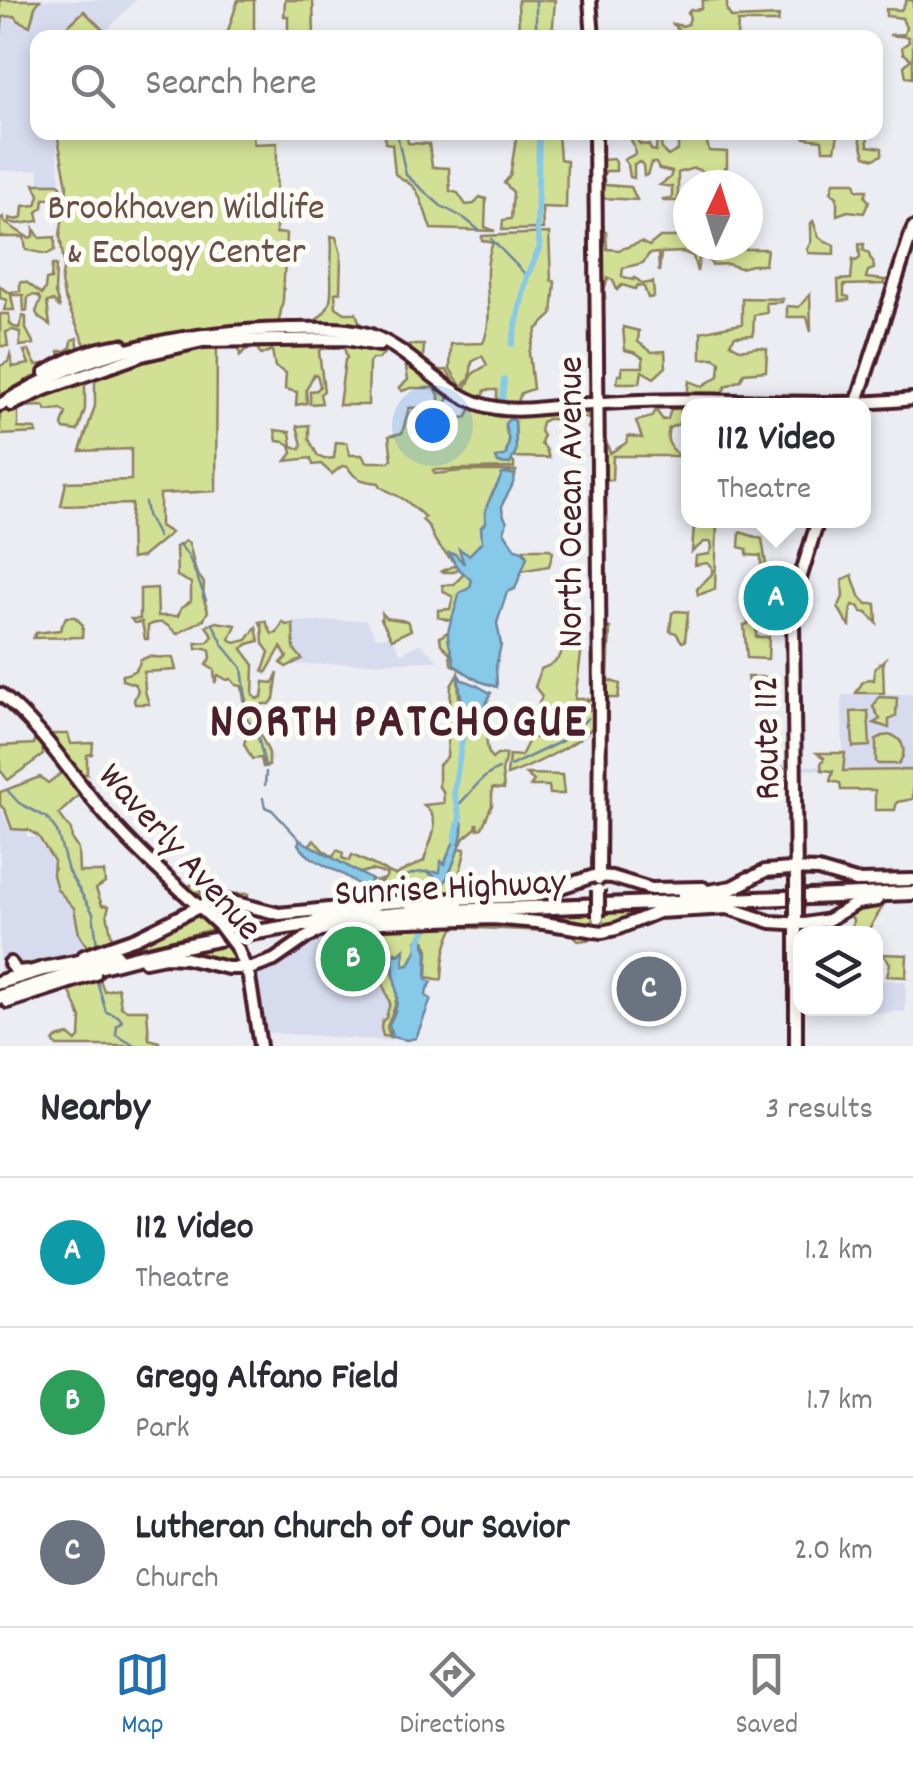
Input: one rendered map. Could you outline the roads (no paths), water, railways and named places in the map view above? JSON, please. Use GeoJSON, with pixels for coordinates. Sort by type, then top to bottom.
{"type":"FeatureCollection","features":[{"type":"Feature","properties":{"kind":"highway"},"geometry":{"type":"LineString","coordinates":[[678,897],[742,885],[749,879]]}},
{"type":"Feature","properties":{"kind":"highway","name":"Sunrise Highway"},"geometry":{"type":"LineString","coordinates":[[2,992],[124,954],[212,935],[383,910],[913,890]]}},
{"type":"Feature","properties":{"kind":"highway","name":"Sunrise Highway"},"geometry":{"type":"LineString","coordinates":[[2,992],[196,944],[424,912],[913,890]]}},
{"type":"Feature","properties":{"kind":"highway"},"geometry":{"type":"LineString","coordinates":[[409,902],[474,906]]}},
{"type":"Feature","properties":{"kind":"highway"},"geometry":{"type":"LineString","coordinates":[[287,922],[375,904]]}},
{"type":"Feature","properties":{"kind":"highway"},"geometry":{"type":"LineString","coordinates":[[649,904],[728,908]]}},
{"type":"Feature","properties":{"kind":"highway"},"geometry":{"type":"LineString","coordinates":[[334,925],[492,911]]}},
{"type":"Feature","properties":{"kind":"highway"},"geometry":{"type":"LineString","coordinates":[[2,992],[37,970],[124,954]]}},
{"type":"Feature","properties":{"kind":"highway"},"geometry":{"type":"LineString","coordinates":[[2,992],[12,976],[10,963]]}},
{"type":"Feature","properties":{"kind":"main road"},"geometry":{"type":"LineString","coordinates":[[590,0],[592,30]]}},
{"type":"Feature","properties":{"kind":"main road","name":"North Ocean Avenue"},"geometry":{"type":"LineString","coordinates":[[595,140],[598,932]]}},
{"type":"Feature","properties":{"kind":"main road"},"geometry":{"type":"LineString","coordinates":[[858,398],[913,228]]}},
{"type":"Feature","properties":{"kind":"main road"},"geometry":{"type":"LineString","coordinates":[[1,407],[12,394],[70,358],[99,348],[233,331],[346,329],[389,344],[453,391],[479,404],[516,410],[681,402]]}},
{"type":"Feature","properties":{"kind":"main road"},"geometry":{"type":"LineString","coordinates":[[1,407],[142,355],[209,340]]}},
{"type":"Feature","properties":{"kind":"main road"},"geometry":{"type":"LineString","coordinates":[[88,363],[150,348],[209,340],[360,340],[396,353],[451,394],[481,409],[511,413],[598,406]]}},
{"type":"Feature","properties":{"kind":"main road"},"geometry":{"type":"LineString","coordinates":[[1,407],[33,385],[158,341]]}},
{"type":"Feature","properties":{"kind":"main road"},"geometry":{"type":"LineString","coordinates":[[871,400],[913,399]]}},
{"type":"Feature","properties":{"kind":"main road","name":"Route 112"},"geometry":{"type":"LineString","coordinates":[[796,1046],[793,618],[799,580],[815,528]]}},
{"type":"Feature","properties":{"kind":"main road","name":"Waverly Avenue"},"geometry":{"type":"LineString","coordinates":[[0,697],[60,757],[113,823],[238,948],[247,969],[260,1046]]}},
{"type":"Feature","properties":{"kind":"main road","name":"Waverly Avenue"},"geometry":{"type":"LineString","coordinates":[[0,697],[49,736],[60,757]]}},
{"type":"Feature","properties":{"kind":"main road"},"geometry":{"type":"LineString","coordinates":[[37,970],[136,938],[216,901],[283,914],[375,904],[534,896],[598,876],[655,890],[725,887],[769,870],[796,874],[818,870],[913,890]]}},
{"type":"Feature","properties":{"kind":"main road"},"geometry":{"type":"LineString","coordinates":[[411,920],[516,919],[598,932],[658,912],[728,908],[767,921],[796,923],[828,920],[864,901],[913,890]]}},
{"type":"Feature","properties":{"kind":"main road"},"geometry":{"type":"LineString","coordinates":[[183,891],[188,905],[183,914]]}},
{"type":"Feature","properties":{"kind":"main road"},"geometry":{"type":"LineString","coordinates":[[2,992],[161,958],[185,958],[247,969],[270,962],[310,935],[334,925]]}},
{"type":"Feature","properties":{"kind":"main road"},"geometry":{"type":"LineString","coordinates":[[10,963],[21,973],[85,956]]}},
{"type":"Feature","properties":{"kind":"water"},"geometry":{"type":"Polygon","coordinates":[[[512,419],[516,451],[510,464],[498,463],[496,458],[506,455],[509,442],[505,424],[512,419]]]}},
{"type":"Feature","properties":{"kind":"water"},"geometry":{"type":"Polygon","coordinates":[[[502,474],[515,475],[502,508],[507,522],[504,532],[515,549],[527,557],[515,589],[507,592],[497,623],[501,645],[497,687],[454,665],[449,628],[459,593],[469,587],[471,580],[449,553],[464,564],[459,549],[469,555],[482,542],[481,527],[486,522],[488,504],[502,474]]]}},
{"type":"Feature","properties":{"kind":"water"},"geometry":{"type":"Polygon","coordinates":[[[458,674],[462,680],[491,693],[485,706],[490,715],[488,727],[480,730],[469,720],[458,674]]]}},
{"type":"Feature","properties":{"kind":"water"},"geometry":{"type":"Polygon","coordinates":[[[462,821],[455,859],[437,892],[437,878],[427,872],[440,872],[441,861],[445,864],[462,821]]]}},
{"type":"Feature","properties":{"kind":"water"},"geometry":{"type":"Polygon","coordinates":[[[300,840],[372,880],[366,888],[358,885],[309,856],[298,844],[300,840]]]}},
{"type":"Feature","properties":{"kind":"water"},"geometry":{"type":"Polygon","coordinates":[[[417,940],[422,940],[427,952],[426,979],[432,982],[426,996],[431,999],[416,1038],[407,1040],[392,1037],[389,1024],[397,1004],[394,954],[399,955],[404,949],[403,966],[409,965],[417,940]]]}},
{"type":"Feature","properties":{"kind":"waterway"},"geometry":{"type":"LineString","coordinates":[[536,0],[536,30]]}},
{"type":"Feature","properties":{"kind":"waterway"},"geometry":{"type":"LineString","coordinates":[[398,140],[406,175],[441,206],[479,230]]}},
{"type":"Feature","properties":{"kind":"waterway"},"geometry":{"type":"LineString","coordinates":[[537,230],[539,140]]}},
{"type":"Feature","properties":{"kind":"waterway"},"geometry":{"type":"LineString","coordinates":[[512,344],[527,276],[540,247],[538,235]]}},
{"type":"Feature","properties":{"kind":"waterway"},"geometry":{"type":"LineString","coordinates":[[491,239],[527,276]]}},
{"type":"Feature","properties":{"kind":"waterway"},"geometry":{"type":"LineString","coordinates":[[502,400],[504,380]]}},
{"type":"Feature","properties":{"kind":"waterway"},"geometry":{"type":"LineString","coordinates":[[145,502],[158,537]]}},
{"type":"Feature","properties":{"kind":"waterway"},"geometry":{"type":"LineString","coordinates":[[179,544],[189,557],[206,600]]}},
{"type":"Feature","properties":{"kind":"waterway"},"geometry":{"type":"LineString","coordinates":[[213,624],[242,668],[245,716],[257,733],[265,765]]}},
{"type":"Feature","properties":{"kind":"waterway"},"geometry":{"type":"LineString","coordinates":[[510,766],[562,741],[588,718]]}},
{"type":"Feature","properties":{"kind":"waterway"},"geometry":{"type":"LineString","coordinates":[[455,840],[460,818],[454,792],[463,734],[474,727],[475,720]]}},
{"type":"Feature","properties":{"kind":"waterway"},"geometry":{"type":"LineString","coordinates":[[457,806],[481,780],[499,769]]}},
{"type":"Feature","properties":{"kind":"waterway"},"geometry":{"type":"LineString","coordinates":[[265,785],[266,772]]}},
{"type":"Feature","properties":{"kind":"waterway"},"geometry":{"type":"LineString","coordinates":[[7,790],[19,803],[47,818],[57,831],[68,871],[93,913],[97,945]]}},
{"type":"Feature","properties":{"kind":"waterway"},"geometry":{"type":"LineString","coordinates":[[263,798],[265,807],[299,839]]}},
{"type":"Feature","properties":{"kind":"waterway"},"geometry":{"type":"LineString","coordinates":[[367,885],[376,897],[392,896],[396,884],[405,876],[430,872]]}},
{"type":"Feature","properties":{"kind":"waterway"},"geometry":{"type":"LineString","coordinates":[[420,948],[430,922]]}},
{"type":"Feature","properties":{"kind":"waterway"},"geometry":{"type":"LineString","coordinates":[[97,981],[106,1012],[122,1021],[116,1035],[135,1046]]}},
{"type":"Feature","properties":{"kind":"place","name":"112 Video"},"geometry":{"type":"Point","coordinates":[776,598]}},
{"type":"Feature","properties":{"kind":"place","name":"Gregg Alfano Field"},"geometry":{"type":"Point","coordinates":[353,959]}},
{"type":"Feature","properties":{"kind":"place","name":"Lutheran Church of Our Savior"},"geometry":{"type":"Point","coordinates":[649,989]}},
{"type":"Feature","properties":{"kind":"district","name":"NORTH PATCHOGUE"},"geometry":{"type":"Point","coordinates":[399,718]}},
{"type":"Feature","properties":{"kind":"park label","name":"Brookhaven Wildlife & Ecology Center"},"geometry":{"type":"Point","coordinates":[186,227]}}]}
